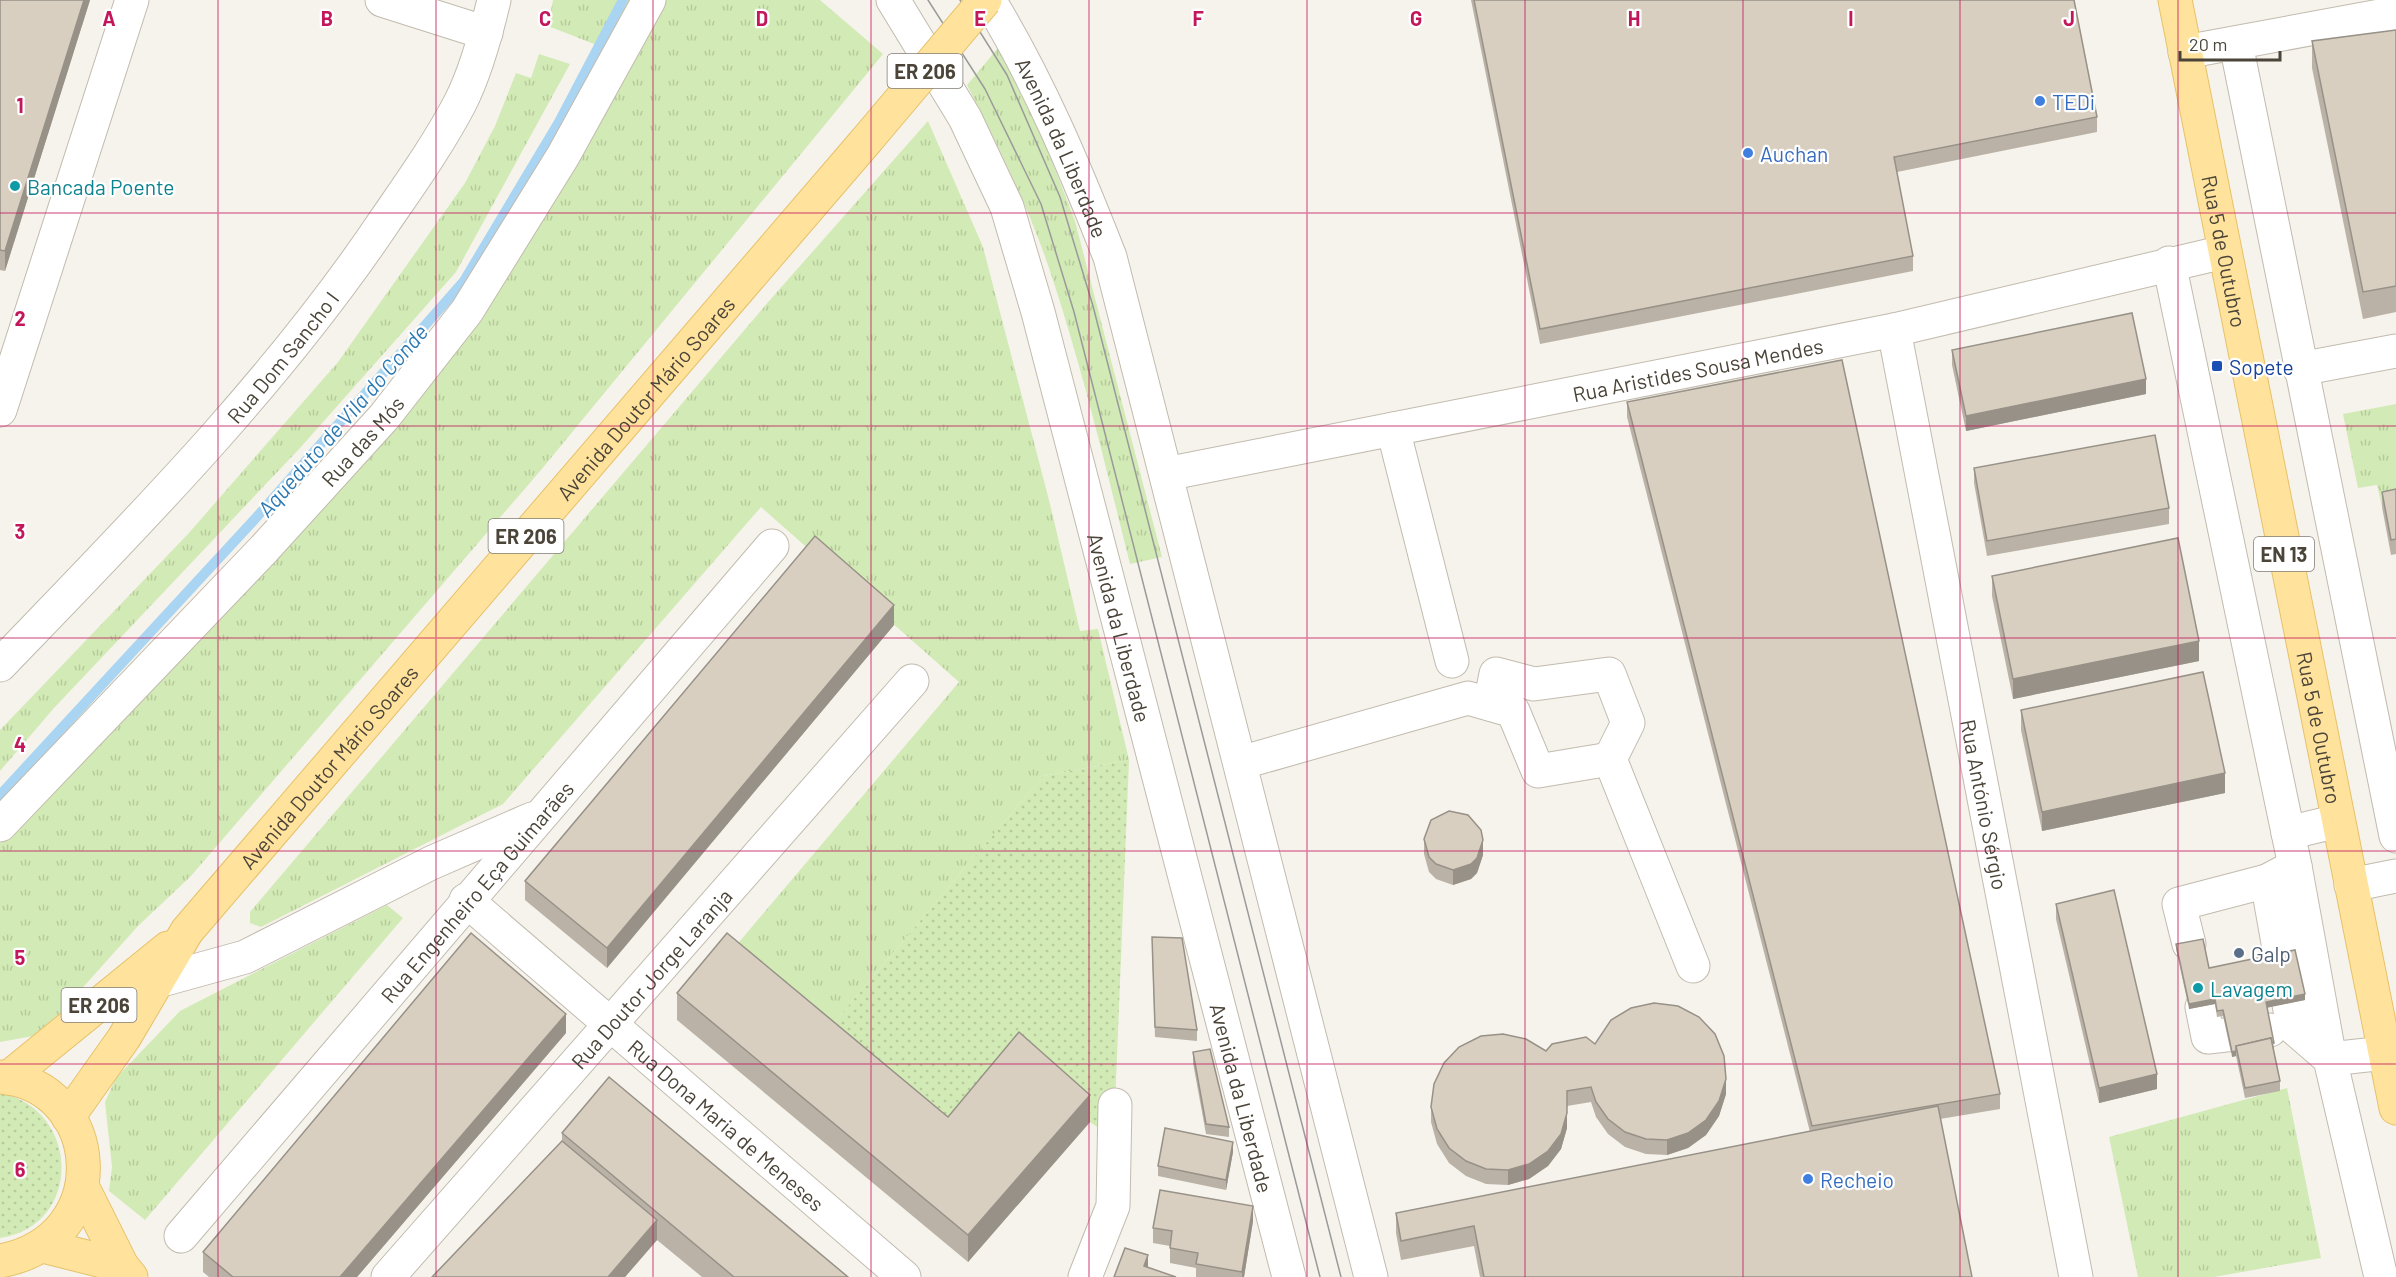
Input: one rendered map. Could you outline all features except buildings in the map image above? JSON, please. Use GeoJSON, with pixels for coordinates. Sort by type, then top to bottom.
{"type":"FeatureCollection","features":[{"type":"Feature","properties":{"kind":"main road","name":"Avenida Doutor Mário Soares"},"geometry":{"type":"LineString","coordinates":[[68,1117],[124,1038],[188,931],[987,0]]}},
{"type":"Feature","properties":{"kind":"main road","name":"Rua 5 de Outubro"},"geometry":{"type":"LineString","coordinates":[[2175,0],[2396,1108]]}},
{"type":"Feature","properties":{"kind":"main road","name":"Avenida Doutor Mário Soares"},"geometry":{"type":"LineString","coordinates":[[4,1078],[188,931]]}},
{"type":"Feature","properties":{"kind":"main road","name":"ER 206"},"geometry":{"type":"LineString","coordinates":[[4,1078],[31,1086],[52,1099],[68,1117]]}},
{"type":"Feature","properties":{"kind":"main road"},"geometry":{"type":"LineString","coordinates":[[0,1261],[22,1257],[43,1246],[66,1223],[75,1210],[82,1186],[82,1154],[79,1139],[68,1117]]}},
{"type":"Feature","properties":{"kind":"main road"},"geometry":{"type":"LineString","coordinates":[[82,1186],[126,1271]]}},
{"type":"Feature","properties":{"kind":"main road"},"geometry":{"type":"LineString","coordinates":[[43,1246],[126,1271]]}},
{"type":"Feature","properties":{"kind":"street"},"geometry":{"type":"LineString","coordinates":[[0,410],[132,0]]}},
{"type":"Feature","properties":{"kind":"street"},"geometry":{"type":"LineString","coordinates":[[382,0],[486,33]]}},
{"type":"Feature","properties":{"kind":"street","name":"Rua Dom Sancho I"},"geometry":{"type":"LineString","coordinates":[[0,665],[233,416],[305,333],[366,249],[427,158],[461,102],[486,33],[494,0]]}},
{"type":"Feature","properties":{"kind":"street","name":"Rua das Mós"},"geometry":{"type":"LineString","coordinates":[[0,825],[264,549],[384,417],[467,311],[563,156],[649,0]]}},
{"type":"Feature","properties":{"kind":"street","name":"Avenida da Liberdade"},"geometry":{"type":"LineString","coordinates":[[893,0],[964,118],[1007,207],[1038,312],[1289,1277]]}},
{"type":"Feature","properties":{"kind":"street","name":"Avenida da Liberdade"},"geometry":{"type":"LineString","coordinates":[[987,0],[1014,39],[1048,106],[1110,257],[1371,1277]]}},
{"type":"Feature","properties":{"kind":"street"},"geometry":{"type":"LineString","coordinates":[[2186,52],[2396,13]]}},
{"type":"Feature","properties":{"kind":"street"},"geometry":{"type":"LineString","coordinates":[[2236,44],[2396,836]]}},
{"type":"Feature","properties":{"kind":"street","name":"Rua Aristides Sousa Mendes"},"geometry":{"type":"LineString","coordinates":[[1166,474],[1894,330],[2169,263],[2224,252]]}},
{"type":"Feature","properties":{"kind":"street"},"geometry":{"type":"LineString","coordinates":[[2169,263],[2295,866],[2330,1059],[2381,1277]]}},
{"type":"Feature","properties":{"kind":"street","name":"Rua António Sérgio"},"geometry":{"type":"LineString","coordinates":[[1894,330],[2076,1277]]}},
{"type":"Feature","properties":{"kind":"street"},"geometry":{"type":"LineString","coordinates":[[2300,369],[2396,351]]}},
{"type":"Feature","properties":{"kind":"street"},"geometry":{"type":"LineString","coordinates":[[1393,429],[1452,661],[1450,703]]}},
{"type":"Feature","properties":{"kind":"street","name":"Rua Engenheiro Eça Guimarães"},"geometry":{"type":"LineString","coordinates":[[181,1236],[466,900],[542,815],[772,546]]}},
{"type":"Feature","properties":{"kind":"street"},"geometry":{"type":"LineString","coordinates":[[1452,661],[1513,711],[1538,771],[1610,759]]}},
{"type":"Feature","properties":{"kind":"street"},"geometry":{"type":"LineString","coordinates":[[1492,694],[1496,674],[1534,684],[1609,675],[1628,723],[1610,759],[1693,966]]}},
{"type":"Feature","properties":{"kind":"street","name":"Rua Doutor Jorge Laranja"},"geometry":{"type":"LineString","coordinates":[[388,1277],[912,681]]}},
{"type":"Feature","properties":{"kind":"street"},"geometry":{"type":"LineString","coordinates":[[1240,763],[1468,698],[1492,694]]}},
{"type":"Feature","properties":{"kind":"street"},"geometry":{"type":"LineString","coordinates":[[158,981],[245,957],[431,863],[542,815]]}},
{"type":"Feature","properties":{"kind":"street","name":"Rua 5 de Outubro"},"geometry":{"type":"LineString","coordinates":[[2288,833],[2338,821]]}},
{"type":"Feature","properties":{"kind":"street"},"geometry":{"type":"LineString","coordinates":[[2189,944],[2179,904],[2267,881],[2295,866]]}},
{"type":"Feature","properties":{"kind":"street"},"geometry":{"type":"LineString","coordinates":[[2351,885],[2396,876]]}},
{"type":"Feature","properties":{"kind":"street"},"geometry":{"type":"LineString","coordinates":[[2267,881],[2293,1027],[2330,1059],[2385,1053]]}},
{"type":"Feature","properties":{"kind":"street","name":"Rua Dona Maria de Meneses"},"geometry":{"type":"LineString","coordinates":[[466,900],[575,992],[609,1026],[904,1277]]}},
{"type":"Feature","properties":{"kind":"street"},"geometry":{"type":"LineString","coordinates":[[2202,1007],[2208,1037],[2293,1027]]}},
{"type":"Feature","properties":{"kind":"street"},"geometry":{"type":"LineString","coordinates":[[1085,1277],[1113,1206],[1115,1105]]}},
{"type":"Feature","properties":{"kind":"green space"},"geometry":{"type":"Polygon","coordinates":[[[553,0],[633,0],[607,49],[548,26],[553,0]]]}},
{"type":"Feature","properties":{"kind":"green space"},"geometry":{"type":"Polygon","coordinates":[[[664,0],[820,0],[883,54],[541,470],[190,877],[138,926],[59,1014],[33,1036],[0,1042],[0,843],[280,555],[567,179],[637,57],[664,0]]]}},
{"type":"Feature","properties":{"kind":"green space"},"geometry":{"type":"Polygon","coordinates":[[[998,48],[1043,138],[1075,221],[1162,557],[1130,564],[1084,384],[1052,277],[1013,179],[967,85],[998,48]]]}},
{"type":"Feature","properties":{"kind":"green space"},"geometry":{"type":"Polygon","coordinates":[[[539,54],[570,64],[456,272],[300,448],[54,708],[0,771],[0,730],[188,534],[338,362],[465,183],[495,126],[516,73],[531,78],[539,54]]]}},
{"type":"Feature","properties":{"kind":"green space"},"geometry":{"type":"Polygon","coordinates":[[[928,121],[983,247],[1050,504],[1080,631],[1098,629],[1129,760],[1043,776],[821,1038],[727,960],[740,941],[959,682],[761,507],[503,804],[261,927],[250,923],[250,912],[769,301],[928,121]]]}},
{"type":"Feature","properties":{"kind":"green space"},"geometry":{"type":"Polygon","coordinates":[[[2396,404],[2396,505],[2382,507],[2377,485],[2358,488],[2343,414],[2396,404]]]}},
{"type":"Feature","properties":{"kind":"green space"},"geometry":{"type":"Polygon","coordinates":[[[1129,760],[1115,1105],[1106,1133],[1090,1122],[948,1144],[821,1038],[1043,776],[1129,760]]]}},
{"type":"Feature","properties":{"kind":"green space"},"geometry":{"type":"Polygon","coordinates":[[[387,905],[403,918],[145,1220],[109,1191],[112,1167],[105,1102],[116,1078],[180,1011],[387,905]]]}},
{"type":"Feature","properties":{"kind":"green space"},"geometry":{"type":"Polygon","coordinates":[[[2287,1088],[2321,1258],[2214,1277],[2138,1277],[2109,1137],[2287,1088]]]}},
{"type":"Feature","properties":{"kind":"green space"},"geometry":{"type":"Polygon","coordinates":[[[0,1093],[27,1103],[46,1121],[57,1143],[62,1167],[58,1191],[46,1213],[27,1229],[0,1238],[0,1093]]]}},
{"type":"Feature","properties":{"kind":"waterway","name":"Aqueduto de Vila do Conde"},"geometry":{"type":"LineString","coordinates":[[0,795],[255,519],[464,281],[559,122],[623,0]]}},
{"type":"Feature","properties":{"kind":"tram line"},"geometry":{"type":"LineString","coordinates":[[928,0],[985,89],[1041,204],[1074,312],[1320,1277]]}},
{"type":"Feature","properties":{"kind":"tram line"},"geometry":{"type":"LineString","coordinates":[[960,0],[1007,75],[1060,197],[1093,306],[1341,1277]]}},
{"type":"Feature","properties":{"kind":"place","name":"TEDi"},"geometry":{"type":"Point","coordinates":[2040,101]}},
{"type":"Feature","properties":{"kind":"place","name":"Auchan"},"geometry":{"type":"Point","coordinates":[1748,153]}},
{"type":"Feature","properties":{"kind":"place","name":"Bancada Poente"},"geometry":{"type":"Point","coordinates":[15,186]}},
{"type":"Feature","properties":{"kind":"place","name":"Sopete"},"geometry":{"type":"Point","coordinates":[2217,366]}},
{"type":"Feature","properties":{"kind":"place","name":"Galp"},"geometry":{"type":"Point","coordinates":[2239,953]}},
{"type":"Feature","properties":{"kind":"place","name":"Lavagem"},"geometry":{"type":"Point","coordinates":[2198,988]}},
{"type":"Feature","properties":{"kind":"place","name":"Recheio"},"geometry":{"type":"Point","coordinates":[1808,1179]}}]}
